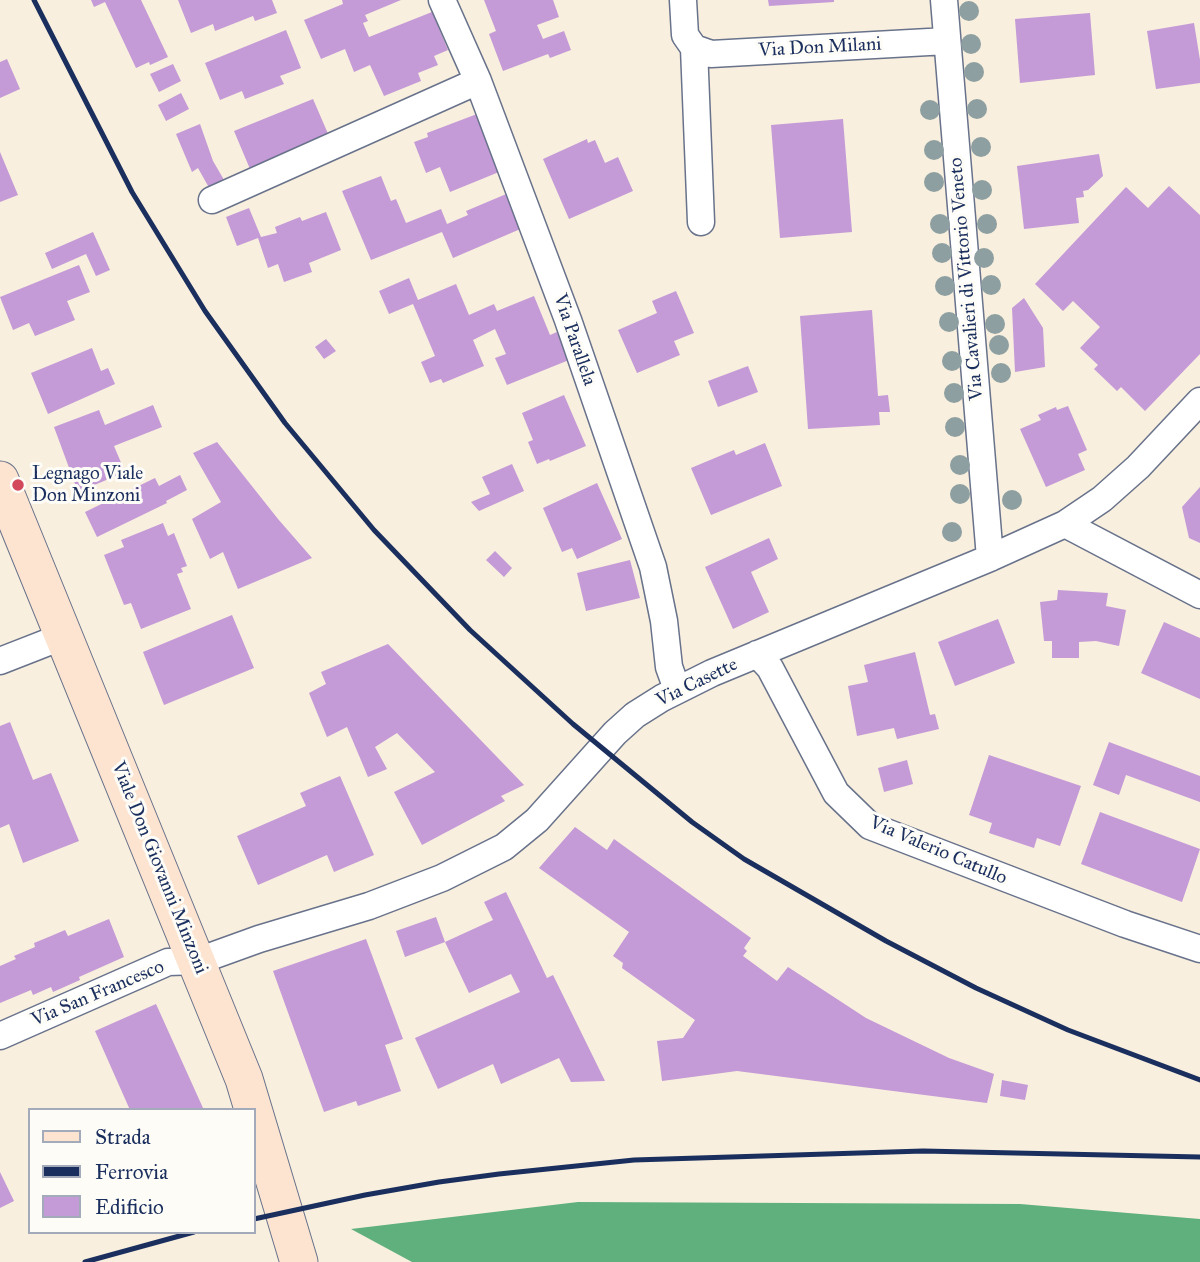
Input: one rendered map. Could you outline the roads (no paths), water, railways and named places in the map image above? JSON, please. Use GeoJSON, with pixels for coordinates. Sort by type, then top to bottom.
{"type":"FeatureCollection","features":[{"type":"Feature","properties":{"kind":"main road","name":"Viale Don Giovanni Minzoni"},"geometry":{"type":"LineString","coordinates":[[0,480],[198,961],[253,1108]]}},
{"type":"Feature","properties":{"kind":"main road","name":"Viale Don Giovanni Minzoni"},"geometry":{"type":"LineString","coordinates":[[256,1119],[299,1262]]}},
{"type":"Feature","properties":{"kind":"street","name":"Via Parallela"},"geometry":{"type":"LineString","coordinates":[[442,0],[478,81],[568,320],[653,566],[664,621],[668,667],[677,690]]}},
{"type":"Feature","properties":{"kind":"street"},"geometry":{"type":"LineString","coordinates":[[683,0],[685,35],[694,48],[701,222]]}},
{"type":"Feature","properties":{"kind":"street","name":"Via Cavalieri di Vittorio Veneto"},"geometry":{"type":"LineString","coordinates":[[944,0],[990,558]]}},
{"type":"Feature","properties":{"kind":"street","name":"Via Don Milani"},"geometry":{"type":"LineString","coordinates":[[694,48],[711,54],[947,41]]}},
{"type":"Feature","properties":{"kind":"street"},"geometry":{"type":"LineString","coordinates":[[212,200],[478,81]]}},
{"type":"Feature","properties":{"kind":"street","name":"Via Casette"},"geometry":{"type":"LineString","coordinates":[[198,961],[259,939],[369,906],[442,878],[504,847],[537,820],[615,733],[635,715],[677,690],[757,654],[990,558],[1065,524],[1102,499],[1138,467],[1200,401]]}},
{"type":"Feature","properties":{"kind":"street"},"geometry":{"type":"LineString","coordinates":[[1065,524],[1200,595]]}},
{"type":"Feature","properties":{"kind":"street"},"geometry":{"type":"LineString","coordinates":[[0,661],[64,636]]}},
{"type":"Feature","properties":{"kind":"street","name":"Via Valerio Catullo"},"geometry":{"type":"LineString","coordinates":[[757,654],[770,668],[836,793],[870,826],[1125,924],[1200,949]]}},
{"type":"Feature","properties":{"kind":"street","name":"Via San Francesco"},"geometry":{"type":"LineString","coordinates":[[0,1035],[167,962],[198,961]]}},
{"type":"Feature","properties":{"kind":"railway"},"geometry":{"type":"LineString","coordinates":[[34,0],[132,192],[205,311],[285,423],[374,530],[470,630],[573,724],[692,822],[744,859],[886,941],[976,988],[1068,1030],[1200,1080]]}},
{"type":"Feature","properties":{"kind":"railway"},"geometry":{"type":"LineString","coordinates":[[256,1219],[439,1182],[634,1160],[923,1151],[1200,1157]]}},
{"type":"Feature","properties":{"kind":"railway"},"geometry":{"type":"LineString","coordinates":[[85,1262],[187,1234]]}},
{"type":"Feature","properties":{"kind":"place","name":"Legnago Viale Don Minzoni"},"geometry":{"type":"Point","coordinates":[18,485]}}]}
